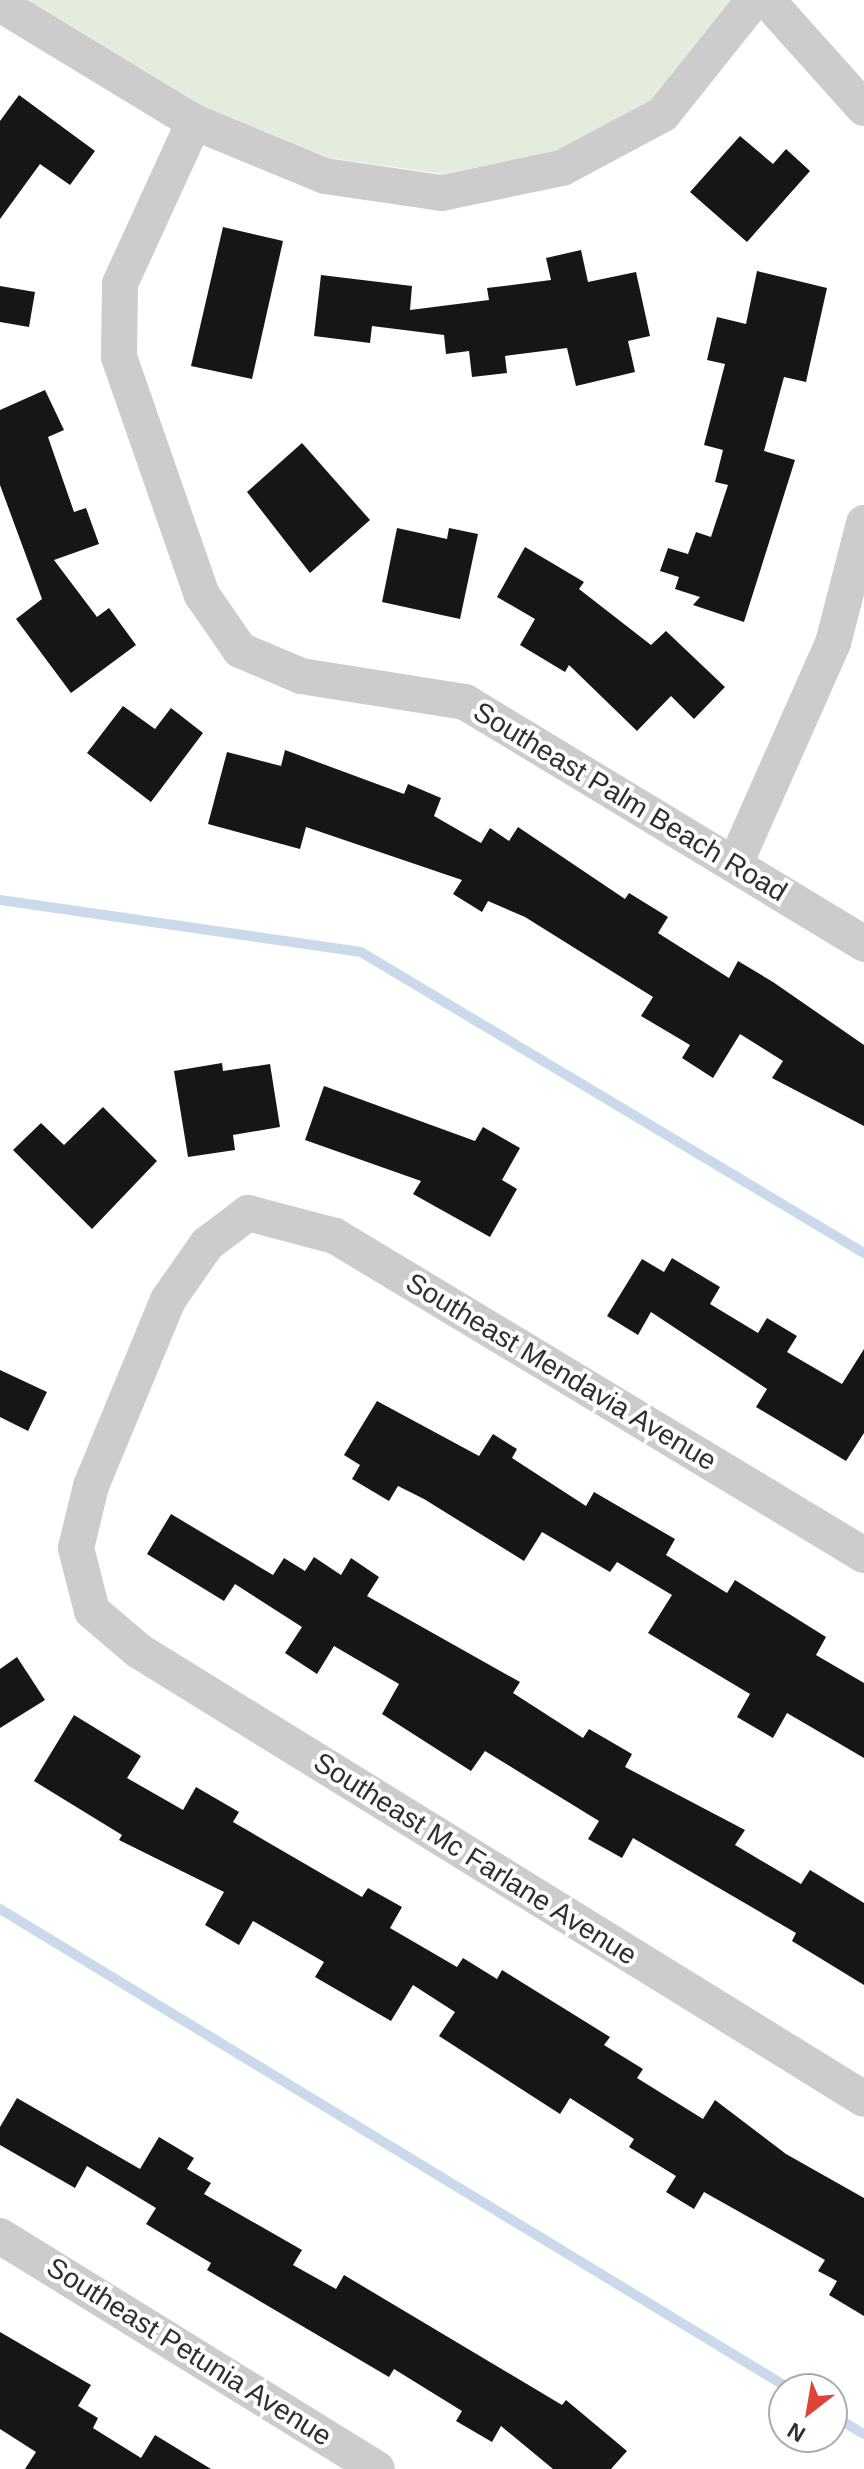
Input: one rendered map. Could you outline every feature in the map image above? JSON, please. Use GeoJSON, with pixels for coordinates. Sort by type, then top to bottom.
{"type":"FeatureCollection","features":[{"type":"Feature","properties":{"kind":"street"},"geometry":{"type":"LineString","coordinates":[[0,4],[194,122],[325,176],[442,193],[562,168],[663,114],[754,0]]}},
{"type":"Feature","properties":{"kind":"street"},"geometry":{"type":"LineString","coordinates":[[767,0],[864,108]]}},
{"type":"Feature","properties":{"kind":"street","name":"Southeast Palm Beach Road"},"geometry":{"type":"LineString","coordinates":[[194,122],[120,284],[119,357],[202,595],[240,650],[301,676],[465,702],[864,944]]}},
{"type":"Feature","properties":{"kind":"street"},"geometry":{"type":"LineString","coordinates":[[735,864],[833,643],[864,523]]}},
{"type":"Feature","properties":{"kind":"street","name":"Southeast Mendavia Avenue"},"geometry":{"type":"LineString","coordinates":[[92,1611],[76,1548],[91,1486],[168,1300],[207,1244],[248,1213],[335,1236],[864,1555]]}},
{"type":"Feature","properties":{"kind":"street","name":"Southeast Mc Farlane Avenue"},"geometry":{"type":"LineString","coordinates":[[92,1611],[139,1651],[864,2099]]}},
{"type":"Feature","properties":{"kind":"street","name":"Southeast Petunia Avenue"},"geometry":{"type":"LineString","coordinates":[[0,2236],[377,2469]]}},
{"type":"Feature","properties":{"kind":"shaded area"},"geometry":{"type":"Polygon","coordinates":[[[29,0],[732,0],[653,99],[558,151],[443,174],[330,158],[203,106],[29,0]]]}},
{"type":"Feature","properties":{"kind":"building"},"geometry":{"type":"Polygon","coordinates":[[[19,95],[95,151],[70,185],[40,164],[0,219],[0,121],[19,95]]]}},
{"type":"Feature","properties":{"kind":"building"},"geometry":{"type":"Polygon","coordinates":[[[740,136],[773,164],[786,149],[810,171],[747,242],[690,192],[740,136]]]}},
{"type":"Feature","properties":{"kind":"building"},"geometry":{"type":"Polygon","coordinates":[[[223,227],[283,241],[252,379],[191,366],[223,227]]]}},
{"type":"Feature","properties":{"kind":"building"},"geometry":{"type":"Polygon","coordinates":[[[581,250],[588,282],[636,272],[650,336],[628,341],[635,372],[576,386],[567,348],[505,356],[507,373],[472,377],[469,351],[446,354],[444,335],[372,326],[370,343],[314,336],[321,275],[412,286],[410,310],[489,300],[487,288],[551,280],[546,258],[581,250]]]}},
{"type":"Feature","properties":{"kind":"building"},"geometry":{"type":"Polygon","coordinates":[[[757,271],[827,288],[806,382],[784,377],[764,451],[795,460],[744,622],[693,605],[700,597],[675,589],[679,577],[660,571],[668,548],[688,554],[696,532],[711,537],[728,485],[715,482],[723,450],[704,445],[725,364],[707,360],[717,317],[746,324],[757,271]]]}},
{"type":"Feature","properties":{"kind":"building"},"geometry":{"type":"Polygon","coordinates":[[[0,286],[35,292],[29,327],[0,322],[0,286]]]}},
{"type":"Feature","properties":{"kind":"building"},"geometry":{"type":"Polygon","coordinates":[[[45,390],[64,430],[48,437],[74,512],[86,508],[99,544],[54,560],[97,617],[109,608],[136,645],[71,693],[16,619],[42,599],[0,485],[0,410],[45,390]]]}},
{"type":"Feature","properties":{"kind":"building"},"geometry":{"type":"Polygon","coordinates":[[[302,443],[370,520],[310,573],[247,492],[302,443]]]}},
{"type":"Feature","properties":{"kind":"building"},"geometry":{"type":"Polygon","coordinates":[[[397,528],[447,539],[449,528],[478,534],[460,619],[382,602],[397,528]]]}},
{"type":"Feature","properties":{"kind":"building"},"geometry":{"type":"Polygon","coordinates":[[[525,547],[584,582],[579,589],[651,645],[666,631],[725,687],[694,719],[671,696],[637,731],[569,665],[565,672],[520,645],[535,619],[497,597],[525,547]]]}},
{"type":"Feature","properties":{"kind":"building"},"geometry":{"type":"Polygon","coordinates":[[[123,706],[155,729],[171,708],[203,733],[151,802],[87,753],[123,706]]]}},
{"type":"Feature","properties":{"kind":"building"},"geometry":{"type":"Polygon","coordinates":[[[285,750],[404,794],[408,784],[441,798],[434,816],[481,843],[490,828],[509,841],[518,827],[625,899],[629,893],[668,917],[658,933],[729,978],[738,961],[773,982],[864,1045],[864,1126],[772,1078],[783,1061],[740,1034],[713,1078],[682,1058],[690,1045],[641,1016],[653,997],[525,917],[488,901],[482,912],[453,894],[462,880],[306,827],[300,849],[208,824],[227,752],[281,766],[285,750]]]}},
{"type":"Feature","properties":{"kind":"building"},"geometry":{"type":"Polygon","coordinates":[[[222,1063],[223,1071],[270,1064],[280,1127],[233,1135],[235,1150],[188,1157],[174,1071],[222,1063]]]}},
{"type":"Feature","properties":{"kind":"building"},"geometry":{"type":"Polygon","coordinates":[[[324,1086],[475,1141],[483,1127],[520,1148],[502,1180],[517,1189],[490,1237],[413,1194],[421,1181],[305,1140],[324,1086]]]}},
{"type":"Feature","properties":{"kind":"building"},"geometry":{"type":"Polygon","coordinates":[[[103,1107],[157,1161],[92,1229],[13,1150],[41,1123],[64,1145],[103,1107]]]}},
{"type":"Feature","properties":{"kind":"building"},"geometry":{"type":"Polygon","coordinates":[[[672,1258],[720,1287],[710,1304],[758,1333],[767,1318],[797,1336],[787,1352],[842,1384],[864,1349],[864,1433],[846,1461],[756,1407],[767,1389],[651,1312],[638,1335],[607,1316],[642,1259],[664,1272],[672,1258]]]}},
{"type":"Feature","properties":{"kind":"building"},"geometry":{"type":"Polygon","coordinates":[[[0,1370],[47,1392],[28,1431],[0,1417],[0,1370]]]}},
{"type":"Feature","properties":{"kind":"building"},"geometry":{"type":"Polygon","coordinates":[[[377,1401],[479,1456],[493,1434],[517,1449],[512,1458],[586,1506],[594,1492],[675,1539],[666,1555],[727,1593],[735,1580],[826,1637],[816,1655],[864,1683],[864,1758],[787,1713],[773,1738],[737,1717],[750,1694],[648,1633],[672,1595],[617,1562],[610,1572],[542,1532],[524,1561],[398,1486],[389,1501],[352,1479],[360,1465],[344,1455],[377,1401]]]}},
{"type":"Feature","properties":{"kind":"building"},"geometry":{"type":"Polygon","coordinates":[[[171,1514],[273,1575],[284,1558],[305,1571],[314,1557],[341,1575],[351,1558],[379,1577],[367,1596],[520,1682],[513,1693],[583,1738],[589,1729],[632,1754],[625,1767],[745,1830],[735,1845],[801,1884],[810,1870],[864,1903],[864,1985],[792,1941],[796,1933],[633,1838],[622,1858],[588,1839],[599,1821],[485,1751],[471,1771],[382,1714],[399,1684],[334,1646],[317,1674],[285,1653],[302,1627],[235,1584],[224,1601],[147,1554],[171,1514]]]}},
{"type":"Feature","properties":{"kind":"building"},"geometry":{"type":"Polygon","coordinates":[[[17,1657],[45,1700],[0,1728],[0,1669],[17,1657]]]}},
{"type":"Feature","properties":{"kind":"building"},"geometry":{"type":"Polygon","coordinates":[[[74,1715],[141,1756],[127,1778],[183,1810],[196,1787],[239,1812],[233,1822],[362,1897],[368,1888],[402,1907],[390,1928],[457,1967],[463,1958],[497,1979],[502,1970],[610,2037],[604,2045],[643,2069],[637,2078],[703,2119],[715,2100],[786,2154],[864,2198],[864,2316],[829,2295],[837,2281],[818,2271],[825,2260],[704,2192],[694,2209],[666,2192],[676,2176],[629,2147],[634,2139],[570,2098],[560,2114],[439,2036],[455,2012],[413,1985],[391,2021],[315,1977],[324,1962],[253,1921],[239,1945],[205,1925],[224,1892],[119,1840],[122,1835],[34,1781],[74,1715]]]}},
{"type":"Feature","properties":{"kind":"building"},"geometry":{"type":"Polygon","coordinates":[[[17,2098],[140,2169],[159,2137],[194,2158],[187,2169],[211,2183],[204,2194],[302,2250],[293,2265],[336,2289],[344,2275],[562,2405],[566,2400],[627,2451],[611,2469],[553,2469],[501,2426],[492,2442],[456,2421],[462,2411],[394,2369],[389,2377],[207,2270],[211,2263],[146,2224],[156,2208],[87,2166],[75,2188],[0,2145],[0,2127],[17,2098]]]}},
{"type":"Feature","properties":{"kind":"building"},"geometry":{"type":"Polygon","coordinates":[[[0,2332],[91,2385],[78,2406],[98,2418],[93,2428],[141,2458],[155,2435],[211,2469],[25,2469],[36,2452],[0,2429],[0,2332]]]}},
{"type":"Feature","properties":{"kind":"waterway"},"geometry":{"type":"LineString","coordinates":[[0,900],[361,952],[864,1253]]}},
{"type":"Feature","properties":{"kind":"waterway"},"geometry":{"type":"LineString","coordinates":[[0,1909],[768,2376]]}},
{"type":"Feature","properties":{"kind":"waterway"},"geometry":{"type":"LineString","coordinates":[[848,2424],[864,2434]]}}]}
